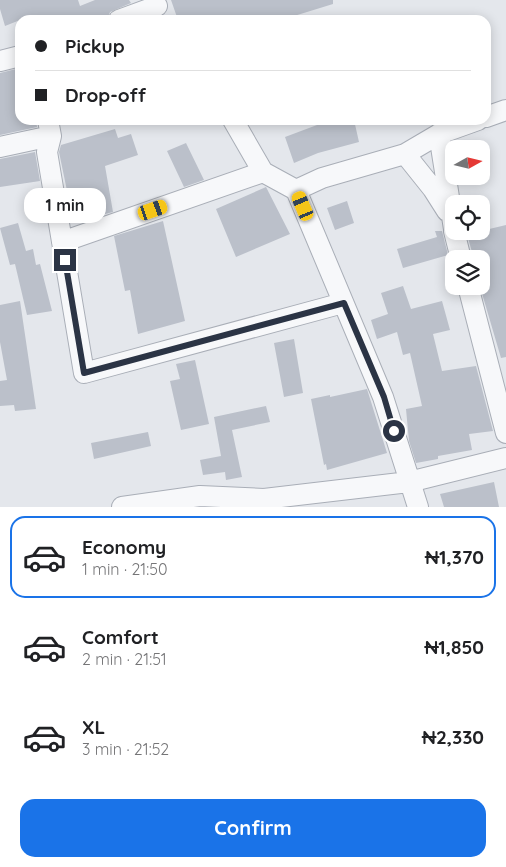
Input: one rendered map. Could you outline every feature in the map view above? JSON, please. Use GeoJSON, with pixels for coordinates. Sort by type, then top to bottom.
{"type":"FeatureCollection","features":[{"type":"Feature","properties":{"kind":"street"},"geometry":{"type":"LineString","coordinates":[[137,15],[158,9]]}},
{"type":"Feature","properties":{"kind":"street"},"geometry":{"type":"LineString","coordinates":[[0,61],[15,57]]}},
{"type":"Feature","properties":{"kind":"street"},"geometry":{"type":"LineString","coordinates":[[491,115],[506,110]]}},
{"type":"Feature","properties":{"kind":"street"},"geometry":{"type":"LineString","coordinates":[[236,125],[263,172],[296,190],[384,397],[418,507]]}},
{"type":"Feature","properties":{"kind":"street"},"geometry":{"type":"LineString","coordinates":[[296,190],[322,178],[405,154],[439,134],[464,125]]}},
{"type":"Feature","properties":{"kind":"street"},"geometry":{"type":"LineString","coordinates":[[0,148],[49,128],[47,152],[84,373],[344,303]]}},
{"type":"Feature","properties":{"kind":"street"},"geometry":{"type":"LineString","coordinates":[[439,134],[448,195]]}},
{"type":"Feature","properties":{"kind":"street"},"geometry":{"type":"LineString","coordinates":[[405,154],[433,189],[445,212]]}},
{"type":"Feature","properties":{"kind":"street"},"geometry":{"type":"LineString","coordinates":[[62,242],[263,172]]}},
{"type":"Feature","properties":{"kind":"street"},"geometry":{"type":"LineString","coordinates":[[470,295],[506,433]]}},
{"type":"Feature","properties":{"kind":"street"},"geometry":{"type":"LineString","coordinates":[[133,507],[200,496],[264,499],[409,482],[506,458]]}},
{"type":"Feature","properties":{"kind":"building"},"geometry":{"type":"Polygon","coordinates":[[[0,0],[78,0],[80,6],[95,0],[129,0],[131,3],[110,12],[109,15],[15,15],[15,22],[5,26],[0,9],[0,0]]]}},
{"type":"Feature","properties":{"kind":"building"},"geometry":{"type":"Polygon","coordinates":[[[171,0],[333,0],[333,4],[297,15],[176,15],[171,0]]]}},
{"type":"Feature","properties":{"kind":"building"},"geometry":{"type":"Polygon","coordinates":[[[15,69],[15,125],[37,125],[37,127],[0,135],[0,73],[15,69]]]}},
{"type":"Feature","properties":{"kind":"building"},"geometry":{"type":"Polygon","coordinates":[[[317,125],[355,125],[359,142],[318,153],[294,163],[285,137],[317,125]]]}},
{"type":"Feature","properties":{"kind":"building"},"geometry":{"type":"Polygon","coordinates":[[[115,129],[118,138],[131,134],[138,155],[105,166],[113,212],[89,218],[88,212],[72,215],[59,152],[61,145],[115,129]]]}},
{"type":"Feature","properties":{"kind":"building"},"geometry":{"type":"Polygon","coordinates":[[[186,143],[204,180],[184,187],[167,151],[186,143]]]}},
{"type":"Feature","properties":{"kind":"building"},"geometry":{"type":"Polygon","coordinates":[[[35,152],[40,181],[0,187],[0,159],[35,152]]]}},
{"type":"Feature","properties":{"kind":"building"},"geometry":{"type":"Polygon","coordinates":[[[266,187],[290,234],[236,257],[216,209],[266,187]]]}},
{"type":"Feature","properties":{"kind":"building"},"geometry":{"type":"Polygon","coordinates":[[[347,201],[354,223],[335,230],[327,208],[347,201]]]}},
{"type":"Feature","properties":{"kind":"building"},"geometry":{"type":"Polygon","coordinates":[[[163,221],[185,321],[138,334],[130,290],[125,291],[114,236],[163,221]]]}},
{"type":"Feature","properties":{"kind":"building"},"geometry":{"type":"Polygon","coordinates":[[[18,223],[26,251],[33,249],[36,265],[40,264],[52,311],[27,315],[15,264],[10,265],[0,228],[18,223]]]}},
{"type":"Feature","properties":{"kind":"building"},"geometry":{"type":"Polygon","coordinates":[[[506,225],[506,357],[501,358],[482,295],[490,295],[490,250],[471,250],[469,240],[490,240],[490,229],[506,225]]]}},
{"type":"Feature","properties":{"kind":"building"},"geometry":{"type":"Polygon","coordinates":[[[435,231],[442,231],[447,250],[445,250],[445,256],[403,268],[397,249],[437,237],[435,231]]]}},
{"type":"Feature","properties":{"kind":"building"},"geometry":{"type":"Polygon","coordinates":[[[403,286],[411,309],[442,301],[450,330],[433,334],[442,371],[476,366],[493,431],[469,434],[472,450],[438,456],[438,459],[416,463],[409,441],[406,409],[422,406],[410,353],[403,355],[397,332],[377,339],[371,320],[388,314],[381,293],[403,286]]]}},
{"type":"Feature","properties":{"kind":"building"},"geometry":{"type":"Polygon","coordinates":[[[20,301],[36,409],[15,411],[14,405],[0,406],[0,381],[7,380],[0,342],[0,305],[20,301]]]}},
{"type":"Feature","properties":{"kind":"building"},"geometry":{"type":"Polygon","coordinates":[[[294,339],[303,393],[284,397],[274,343],[294,339]]]}},
{"type":"Feature","properties":{"kind":"building"},"geometry":{"type":"Polygon","coordinates":[[[195,360],[209,424],[181,430],[170,381],[180,379],[176,364],[195,360]]]}},
{"type":"Feature","properties":{"kind":"building"},"geometry":{"type":"Polygon","coordinates":[[[367,389],[387,453],[327,470],[326,464],[324,465],[311,399],[367,389]]]}},
{"type":"Feature","properties":{"kind":"building"},"geometry":{"type":"Polygon","coordinates":[[[266,406],[270,422],[232,430],[242,477],[226,480],[225,472],[203,475],[200,460],[221,456],[214,417],[266,406]]]}},
{"type":"Feature","properties":{"kind":"building"},"geometry":{"type":"Polygon","coordinates":[[[148,432],[151,446],[94,459],[91,443],[148,432]]]}},
{"type":"Feature","properties":{"kind":"building"},"geometry":{"type":"Polygon","coordinates":[[[494,482],[499,507],[444,507],[440,494],[494,482]]]}},
{"type":"Feature","properties":{"kind":"route"},"geometry":{"type":"LineString","coordinates":[[65,260],[84,373],[344,303],[384,397],[394,431]]}}]}
